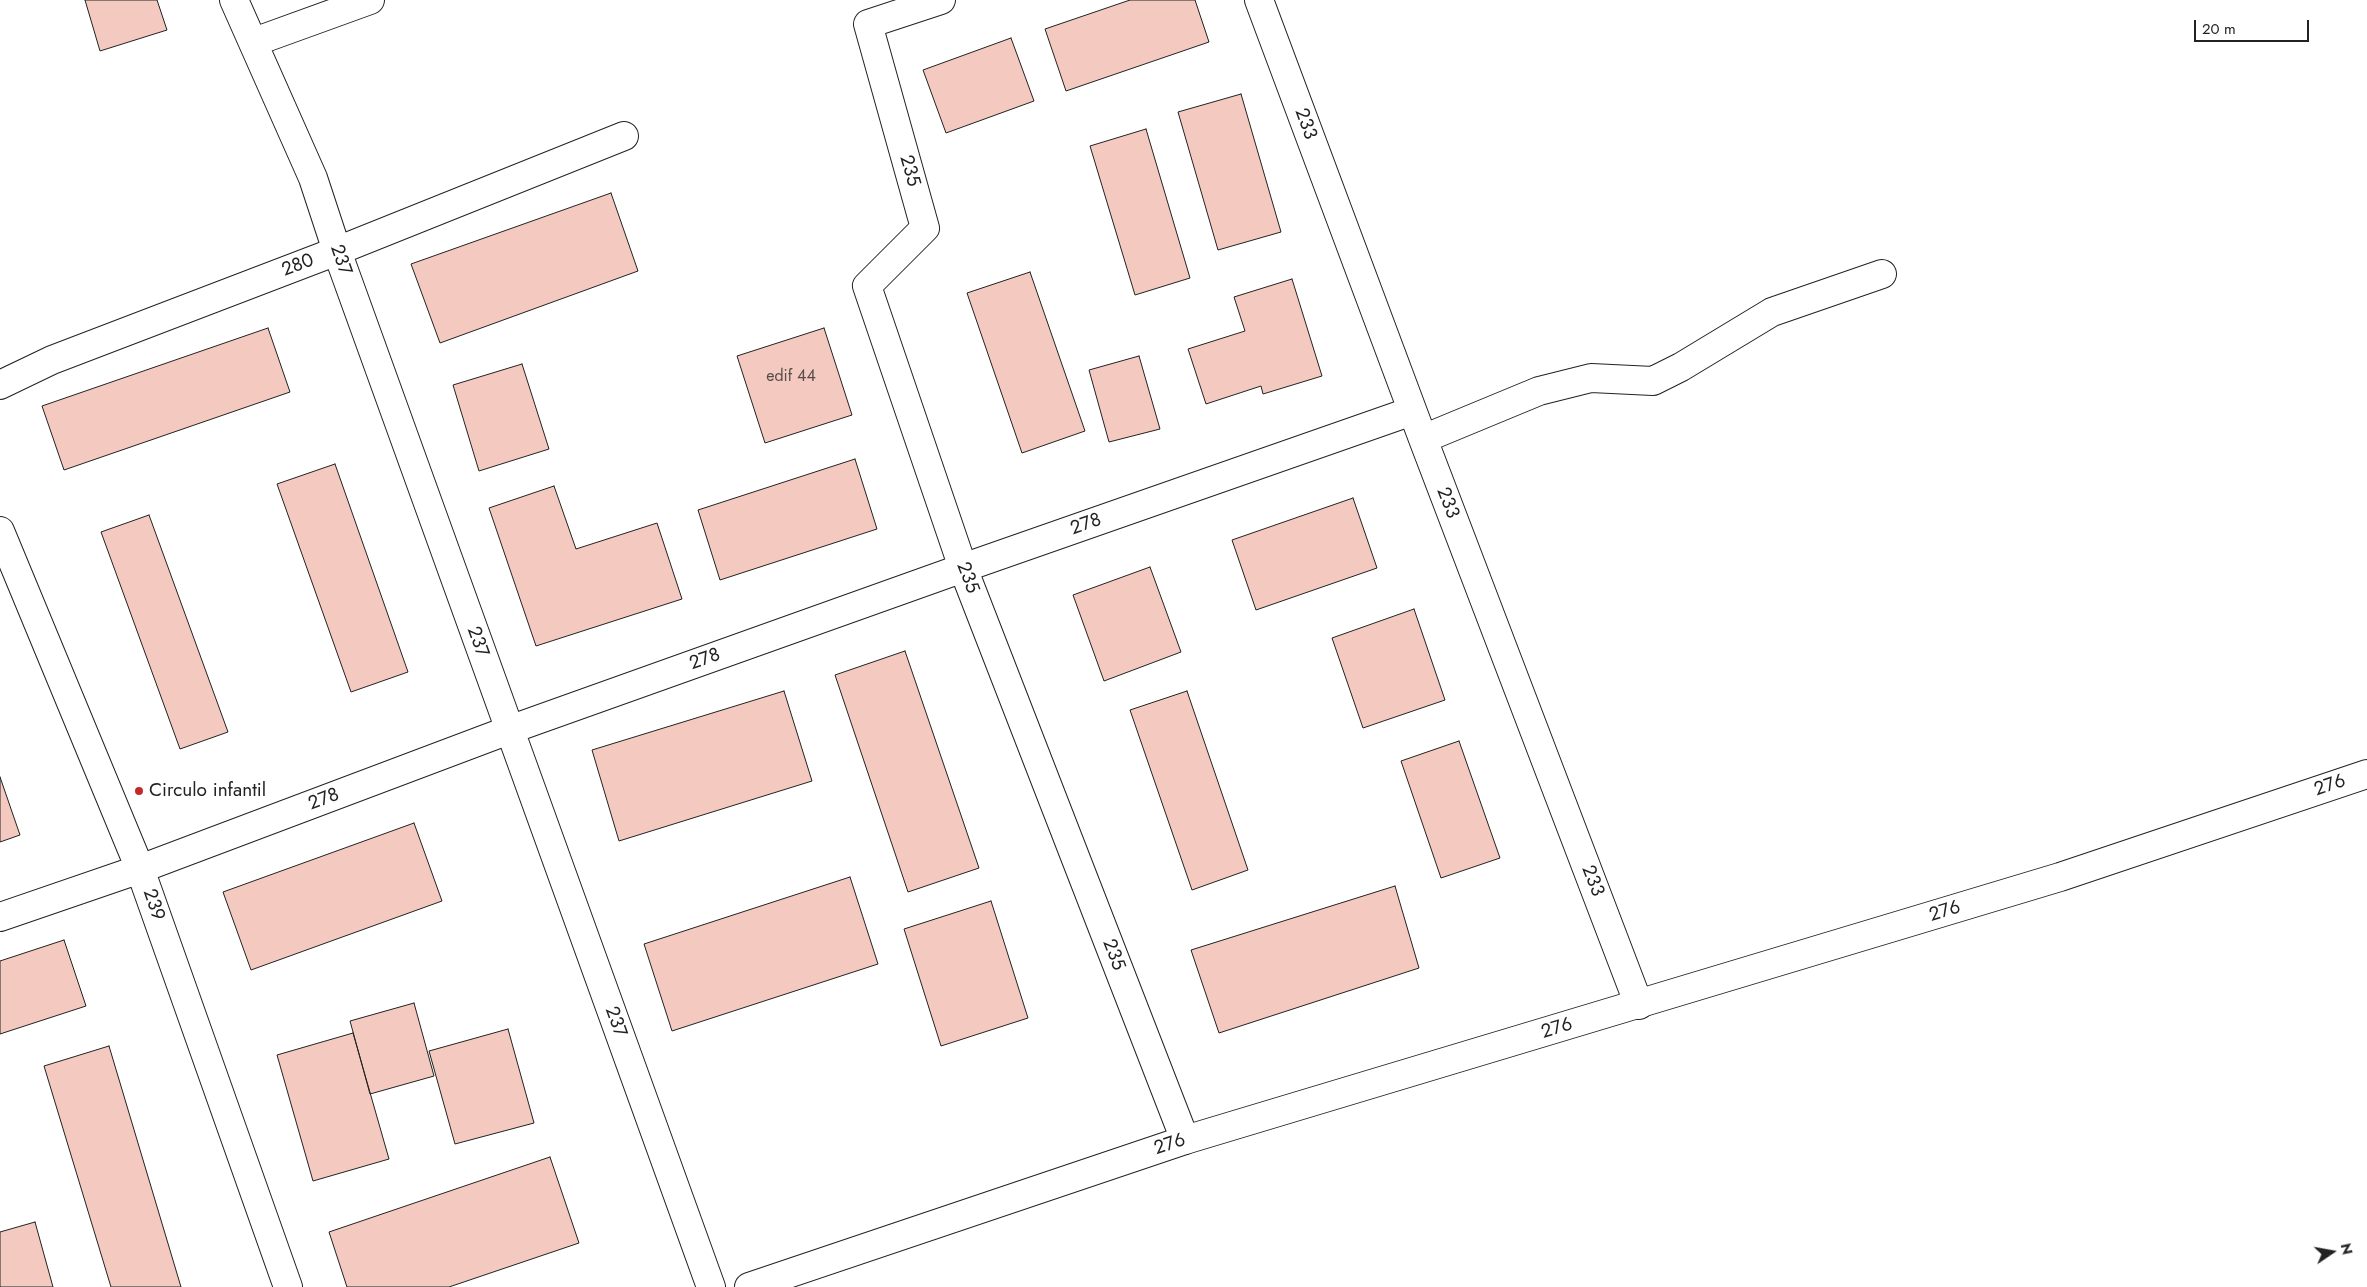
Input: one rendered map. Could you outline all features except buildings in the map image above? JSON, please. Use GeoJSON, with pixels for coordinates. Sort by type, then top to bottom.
{"type":"FeatureCollection","features":[{"type":"Feature","properties":{"kind":"street","name":"237"},"geometry":{"type":"LineString","coordinates":[[234,0],[313,178],[336,251],[711,1287]]}},
{"type":"Feature","properties":{"kind":"street"},"geometry":{"type":"LineString","coordinates":[[254,42],[370,0]]}},
{"type":"Feature","properties":{"kind":"street","name":"235"},"geometry":{"type":"LineString","coordinates":[[941,0],[868,24],[925,228],[867,286],[963,568],[1185,1140]]}},
{"type":"Feature","properties":{"kind":"street","name":"233"},"geometry":{"type":"LineString","coordinates":[[1258,0],[1412,411],[1639,1005]]}},
{"type":"Feature","properties":{"kind":"street","name":"280"},"geometry":{"type":"LineString","coordinates":[[0,385],[52,360],[336,251],[624,136]]}},
{"type":"Feature","properties":{"kind":"street"},"geometry":{"type":"LineString","coordinates":[[1423,439],[1539,392],[1591,378],[1653,381],[1681,367],[1772,312],[1882,274]]}},
{"type":"Feature","properties":{"kind":"street","name":"278"},"geometry":{"type":"LineString","coordinates":[[0,917],[140,869],[509,730],[963,568],[1412,411]]}},
{"type":"Feature","properties":{"kind":"street","name":"239"},"geometry":{"type":"LineString","coordinates":[[0,531],[140,869],[288,1287]]}},
{"type":"Feature","properties":{"kind":"street","name":"276"},"geometry":{"type":"LineString","coordinates":[[749,1287],[1185,1140],[2060,877],[2367,774]]}},
{"type":"Feature","properties":{"kind":"place","name":"Circulo infantil"},"geometry":{"type":"Point","coordinates":[139,791]}}]}
